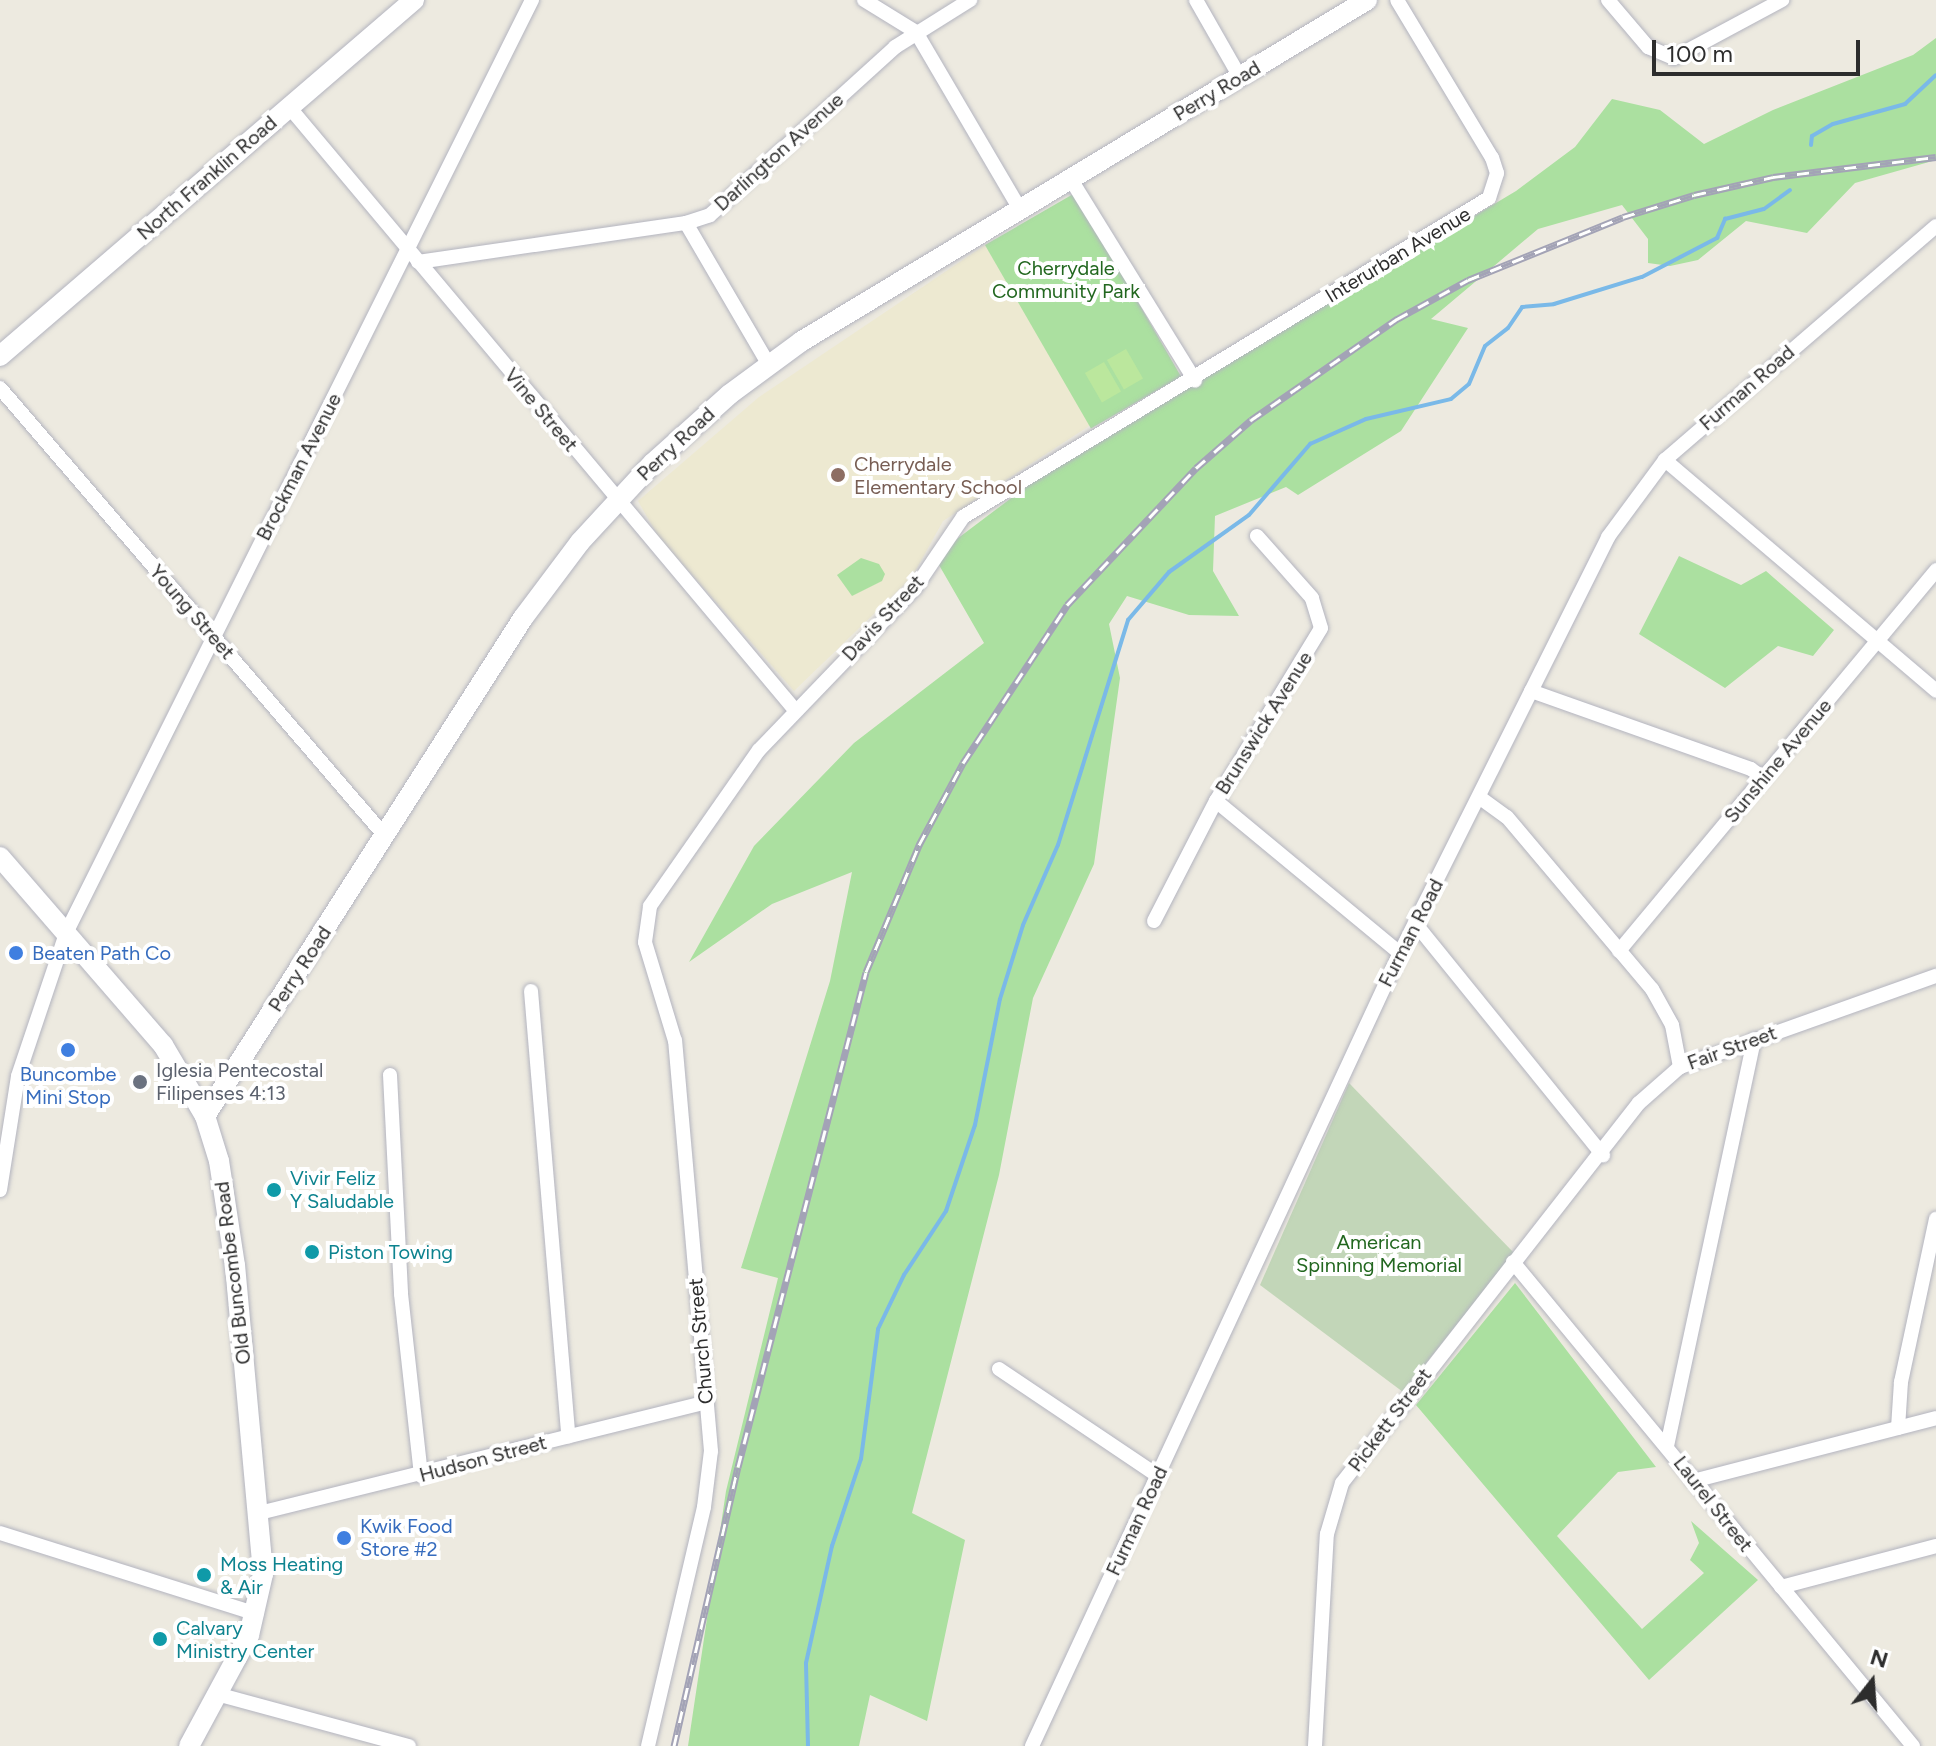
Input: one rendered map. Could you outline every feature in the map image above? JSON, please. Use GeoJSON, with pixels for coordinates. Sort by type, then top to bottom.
{"type":"FeatureCollection","features":[{"type":"Feature","properties":{"kind":"street","name":"North Franklin Road"},"geometry":{"type":"LineString","coordinates":[[0,356],[414,0]]}},
{"type":"Feature","properties":{"kind":"street","name":"Brockman Avenue"},"geometry":{"type":"LineString","coordinates":[[0,1190],[18,1076],[66,933],[532,0]]}},
{"type":"Feature","properties":{"kind":"street"},"geometry":{"type":"LineString","coordinates":[[864,0],[916,32],[1020,209]]}},
{"type":"Feature","properties":{"kind":"street","name":"Darlington Avenue"},"geometry":{"type":"LineString","coordinates":[[418,262],[686,223],[728,203],[916,32],[970,0]]}},
{"type":"Feature","properties":{"kind":"street"},"geometry":{"type":"LineString","coordinates":[[1196,0],[1240,77]]}},
{"type":"Feature","properties":{"kind":"street","name":"Perry Road"},"geometry":{"type":"LineString","coordinates":[[205,1116],[523,618],[617,501],[694,424],[769,365],[1070,178],[1367,0]]}},
{"type":"Feature","properties":{"kind":"street","name":"Interurban Avenue"},"geometry":{"type":"LineString","coordinates":[[1195,380],[1463,218],[1493,192],[1497,173],[1492,158],[1397,0]]}},
{"type":"Feature","properties":{"kind":"street"},"geometry":{"type":"LineString","coordinates":[[1608,0],[1648,47],[1674,58],[1782,0]]}},
{"type":"Feature","properties":{"kind":"street","name":"Vine Street"},"geometry":{"type":"LineString","coordinates":[[290,108],[795,710]]}},
{"type":"Feature","properties":{"kind":"street"},"geometry":{"type":"LineString","coordinates":[[1070,178],[1195,380]]}},
{"type":"Feature","properties":{"kind":"street"},"geometry":{"type":"LineString","coordinates":[[686,223],[769,365]]}},
{"type":"Feature","properties":{"kind":"street","name":"Furman Road"},"geometry":{"type":"LineString","coordinates":[[1032,1746],[1400,953],[1608,537],[1665,460],[1936,226]]}},
{"type":"Feature","properties":{"kind":"street","name":"Davis Street"},"geometry":{"type":"LineString","coordinates":[[644,934],[650,906],[729,789],[795,710],[915,588],[963,517],[1195,380]]}},
{"type":"Feature","properties":{"kind":"street","name":"Young Street"},"geometry":{"type":"LineString","coordinates":[[0,388],[385,836]]}},
{"type":"Feature","properties":{"kind":"street"},"geometry":{"type":"LineString","coordinates":[[1665,460],[1936,691]]}},
{"type":"Feature","properties":{"kind":"street","name":"Brunswick Avenue"},"geometry":{"type":"LineString","coordinates":[[1154,921],[1216,801],[1321,628],[1312,598],[1257,536]]}},
{"type":"Feature","properties":{"kind":"street","name":"Sunshine Avenue"},"geometry":{"type":"LineString","coordinates":[[1619,951],[1936,570]]}},
{"type":"Feature","properties":{"kind":"street"},"geometry":{"type":"LineString","coordinates":[[1531,691],[1751,769],[1763,778]]}},
{"type":"Feature","properties":{"kind":"street"},"geometry":{"type":"LineString","coordinates":[[1479,797],[1507,817],[1661,1003],[1675,1034],[1680,1067]]}},
{"type":"Feature","properties":{"kind":"street"},"geometry":{"type":"LineString","coordinates":[[1216,801],[1400,953]]}},
{"type":"Feature","properties":{"kind":"street","name":"Old Buncombe Road"},"geometry":{"type":"LineString","coordinates":[[0,857],[163,1045],[205,1116],[230,1225],[263,1574],[257,1614],[189,1746]]}},
{"type":"Feature","properties":{"kind":"street"},"geometry":{"type":"LineString","coordinates":[[1415,923],[1603,1155]]}},
{"type":"Feature","properties":{"kind":"street","name":"Church Street"},"geometry":{"type":"LineString","coordinates":[[644,934],[675,1041],[711,1451],[704,1507],[648,1746]]}},
{"type":"Feature","properties":{"kind":"street","name":"Fair Street"},"geometry":{"type":"LineString","coordinates":[[1513,1262],[1603,1155],[1639,1103],[1680,1067],[1936,976]]}},
{"type":"Feature","properties":{"kind":"street"},"geometry":{"type":"LineString","coordinates":[[531,991],[568,1436]]}},
{"type":"Feature","properties":{"kind":"street"},"geometry":{"type":"LineString","coordinates":[[1667,1446],[1754,1039]]}},
{"type":"Feature","properties":{"kind":"street"},"geometry":{"type":"LineString","coordinates":[[390,1075],[402,1308],[421,1476]]}},
{"type":"Feature","properties":{"kind":"street"},"geometry":{"type":"LineString","coordinates":[[1898,1428],[1901,1382],[1936,1219]]}},
{"type":"Feature","properties":{"kind":"street","name":"Laurel Street"},"geometry":{"type":"LineString","coordinates":[[1513,1262],[1913,1746]]}},
{"type":"Feature","properties":{"kind":"street","name":"Pickett Street"},"geometry":{"type":"LineString","coordinates":[[1315,1746],[1327,1534],[1334,1501],[1355,1464],[1513,1262]]}},
{"type":"Feature","properties":{"kind":"street"},"geometry":{"type":"LineString","coordinates":[[999,1369],[1158,1476]]}},
{"type":"Feature","properties":{"kind":"street","name":"Hudson Street"},"geometry":{"type":"LineString","coordinates":[[259,1513],[421,1476],[706,1402]]}},
{"type":"Feature","properties":{"kind":"street"},"geometry":{"type":"LineString","coordinates":[[1693,1481],[1936,1418]]}},
{"type":"Feature","properties":{"kind":"street"},"geometry":{"type":"LineString","coordinates":[[0,1533],[257,1614]]}},
{"type":"Feature","properties":{"kind":"street"},"geometry":{"type":"LineString","coordinates":[[1781,1587],[1936,1546]]}},
{"type":"Feature","properties":{"kind":"street"},"geometry":{"type":"LineString","coordinates":[[217,1694],[409,1746]]}},
{"type":"Feature","properties":{"kind":"shaded area","name":"Cherrydale Elementary School"},"geometry":{"type":"Polygon","coordinates":[[[985,245],[1092,424],[943,521],[912,577],[794,691],[658,536],[638,501],[759,397],[985,245]]]}},
{"type":"Feature","properties":{"kind":"green space"},"geometry":{"type":"Polygon","coordinates":[[[1936,38],[1936,160],[1855,183],[1807,233],[1746,221],[1698,260],[1670,266],[1648,263],[1648,239],[1622,205],[1538,229],[1431,319],[1468,328],[1401,431],[1298,495],[1286,487],[1215,516],[1213,571],[1239,616],[1189,615],[1127,596],[1109,624],[1120,678],[1094,864],[1033,998],[999,1175],[912,1513],[965,1540],[927,1721],[870,1695],[859,1746],[688,1746],[726,1491],[778,1278],[741,1268],[830,981],[852,872],[772,904],[689,962],[754,846],[854,743],[984,643],[939,565],[949,545],[1043,474],[1516,191],[1575,147],[1612,99],[1660,110],[1704,144],[1773,110],[1913,55],[1936,38]]]}},
{"type":"Feature","properties":{"kind":"green space","name":"Cherrydale Community Park"},"geometry":{"type":"Polygon","coordinates":[[[1075,193],[1181,377],[1091,429],[985,245],[1075,193]]]}},
{"type":"Feature","properties":{"kind":"green space"},"geometry":{"type":"Polygon","coordinates":[[[1126,349],[1143,378],[1124,389],[1107,360],[1126,349]]]}},
{"type":"Feature","properties":{"kind":"green space"},"geometry":{"type":"Polygon","coordinates":[[[1104,362],[1121,391],[1102,402],[1085,373],[1104,362]]]}},
{"type":"Feature","properties":{"kind":"green space"},"geometry":{"type":"Polygon","coordinates":[[[1679,556],[1741,585],[1766,571],[1834,630],[1813,656],[1778,646],[1725,688],[1639,634],[1679,556]]]}},
{"type":"Feature","properties":{"kind":"green space"},"geometry":{"type":"Polygon","coordinates":[[[861,558],[879,564],[885,574],[882,581],[852,596],[837,575],[861,558]]]}},
{"type":"Feature","properties":{"kind":"green space","name":"American Spinning Memorial"},"geometry":{"type":"Polygon","coordinates":[[[1349,1083],[1514,1253],[1403,1392],[1260,1285],[1349,1083]]]}},
{"type":"Feature","properties":{"kind":"green space"},"geometry":{"type":"Polygon","coordinates":[[[1515,1283],[1656,1467],[1618,1472],[1557,1536],[1642,1629],[1704,1573],[1690,1560],[1699,1543],[1691,1521],[1758,1580],[1649,1680],[1416,1405],[1515,1283]]]}},
{"type":"Feature","properties":{"kind":"waterway"},"geometry":{"type":"LineString","coordinates":[[1811,145],[1812,136],[1833,124],[1905,104],[1936,75]]}},
{"type":"Feature","properties":{"kind":"waterway"},"geometry":{"type":"LineString","coordinates":[[808,1746],[806,1663],[832,1546],[861,1459],[878,1329],[904,1275],[946,1211],[975,1125],[1000,999],[1023,925],[1058,845],[1128,620],[1169,572],[1249,515],[1310,444],[1366,419],[1451,399],[1469,384],[1485,346],[1508,328],[1522,307],[1554,304],[1642,277],[1717,238],[1725,219],[1764,209],[1790,190]]}},
{"type":"Feature","properties":{"kind":"railway"},"geometry":{"type":"LineString","coordinates":[[674,1746],[738,1467],[866,972],[919,845],[963,763],[1067,605],[1196,468],[1251,420],[1397,319],[1468,280],[1623,217],[1694,195],[1773,177],[1936,157]]}},
{"type":"Feature","properties":{"kind":"place","name":"Cherrydale Elementary School"},"geometry":{"type":"Point","coordinates":[838,475]}},
{"type":"Feature","properties":{"kind":"place","name":"Beaten Path Co"},"geometry":{"type":"Point","coordinates":[16,953]}},
{"type":"Feature","properties":{"kind":"place","name":"Buncombe Mini Stop"},"geometry":{"type":"Point","coordinates":[68,1050]}},
{"type":"Feature","properties":{"kind":"place","name":"Iglesia Pentecostal Filipenses 4:13"},"geometry":{"type":"Point","coordinates":[140,1082]}},
{"type":"Feature","properties":{"kind":"place","name":"Vivir Feliz Y Saludable"},"geometry":{"type":"Point","coordinates":[274,1190]}},
{"type":"Feature","properties":{"kind":"place","name":"Piston Towing"},"geometry":{"type":"Point","coordinates":[312,1252]}},
{"type":"Feature","properties":{"kind":"place","name":"Kwik Food Store #2"},"geometry":{"type":"Point","coordinates":[344,1538]}},
{"type":"Feature","properties":{"kind":"place","name":"Moss Heating & Air"},"geometry":{"type":"Point","coordinates":[204,1575]}},
{"type":"Feature","properties":{"kind":"place","name":"Calvary Ministry Center"},"geometry":{"type":"Point","coordinates":[160,1639]}}]}
